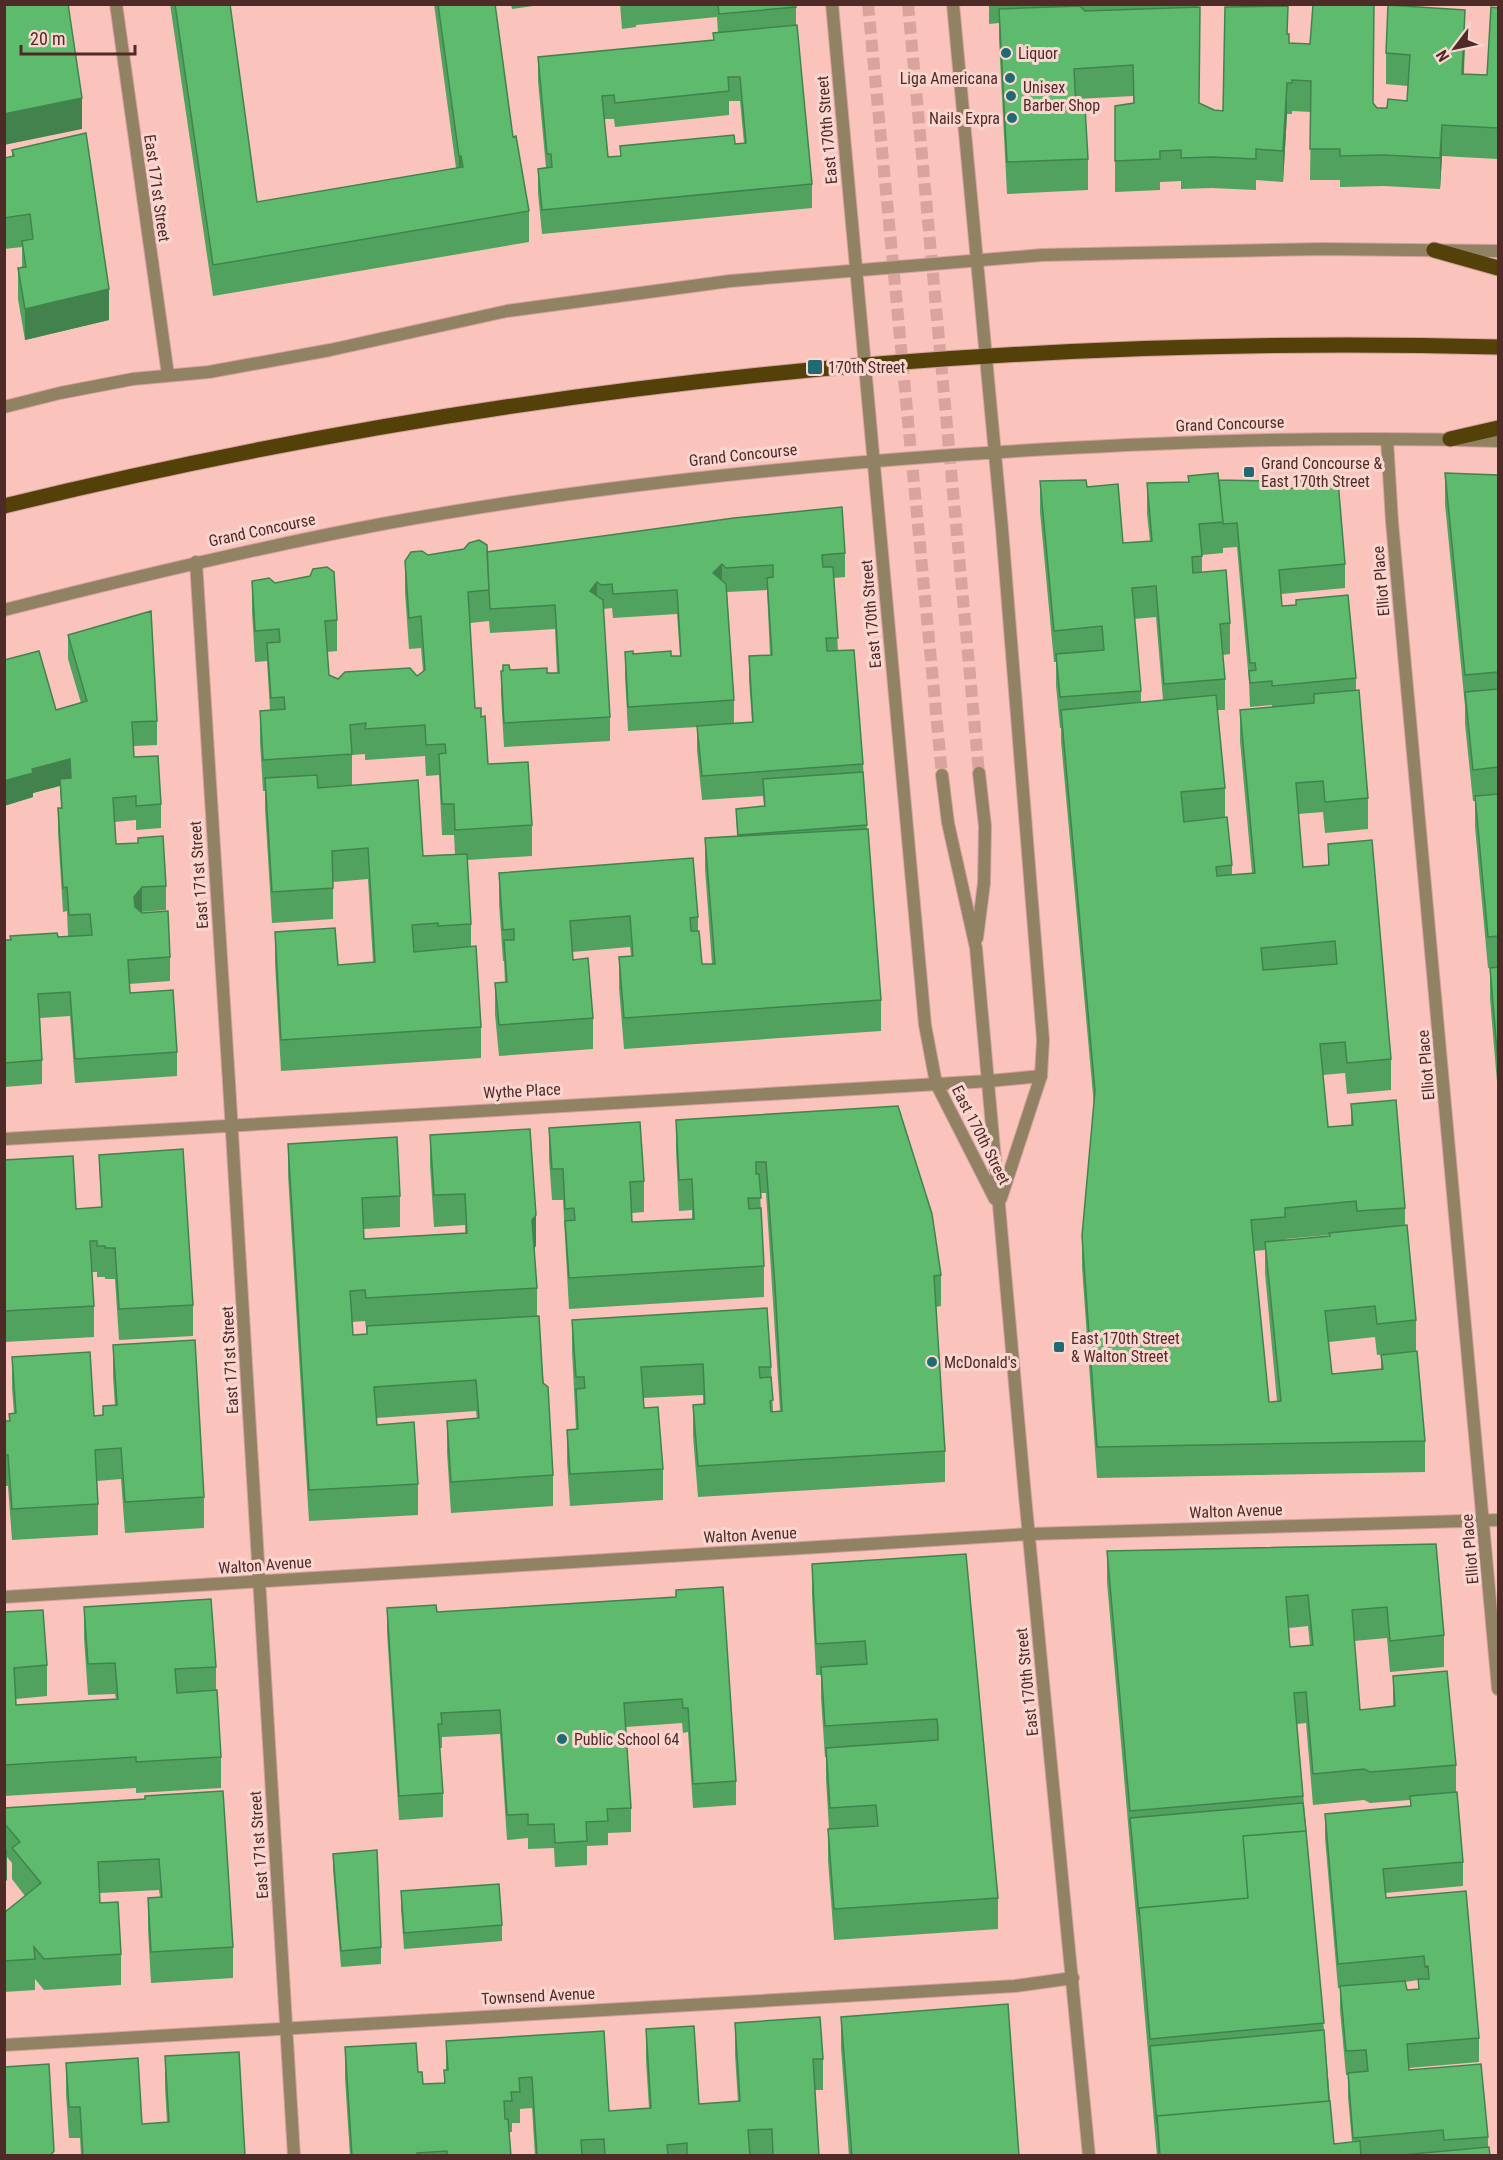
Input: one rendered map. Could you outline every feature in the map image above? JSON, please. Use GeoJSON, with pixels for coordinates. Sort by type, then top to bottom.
{"type":"FeatureCollection","features":[{"type":"Feature","properties":{"kind":"main road"},"geometry":{"type":"LineString","coordinates":[[1434,250],[1498,268]]}},
{"type":"Feature","properties":{"kind":"main road"},"geometry":{"type":"LineString","coordinates":[[4,506],[220,457],[463,413],[637,388],[805,370],[1050,352],[1378,344],[1498,347]]}},
{"type":"Feature","properties":{"kind":"main road"},"geometry":{"type":"LineString","coordinates":[[1450,439],[1498,429]]}},
{"type":"Feature","properties":{"kind":"street","name":"East 171st Street"},"geometry":{"type":"LineString","coordinates":[[116,4],[168,375]]}},
{"type":"Feature","properties":{"kind":"street","name":"East 170th Street"},"geometry":{"type":"LineString","coordinates":[[832,4],[925,1025],[936,1083],[998,1205]]}},
{"type":"Feature","properties":{"kind":"street","name":"East 170th Street"},"geometry":{"type":"LineString","coordinates":[[953,4],[987,357],[1042,1030],[1041,1076],[998,1205]]}},
{"type":"Feature","properties":{"kind":"street"},"geometry":{"type":"LineString","coordinates":[[4,407],[122,381],[209,372],[330,350],[507,310],[730,281],[1042,255],[1221,251],[1498,251]]}},
{"type":"Feature","properties":{"kind":"street","name":"Elliot Place"},"geometry":{"type":"LineString","coordinates":[[1388,439],[1392,522],[1498,1689]]}},
{"type":"Feature","properties":{"kind":"street","name":"Grand Concourse"},"geometry":{"type":"LineString","coordinates":[[4,610],[195,562],[385,524],[530,500],[752,471],[995,453],[1252,440],[1450,439],[1498,441]]}},
{"type":"Feature","properties":{"kind":"street","name":"East 171st Street"},"geometry":{"type":"LineString","coordinates":[[195,562],[232,1124],[294,2156]]}},
{"type":"Feature","properties":{"kind":"street","name":"East 170th Street"},"geometry":{"type":"LineString","coordinates":[[976,948],[984,883],[985,826],[979,773]]}},
{"type":"Feature","properties":{"kind":"street","name":"East 170th Street"},"geometry":{"type":"LineString","coordinates":[[942,775],[948,823],[976,948],[998,1205],[1089,2156]]}},
{"type":"Feature","properties":{"kind":"street","name":"Wythe Place"},"geometry":{"type":"LineString","coordinates":[[4,1138],[989,1081],[1041,1076]]}},
{"type":"Feature","properties":{"kind":"street","name":"Walton Avenue"},"geometry":{"type":"LineString","coordinates":[[4,1597],[1030,1534],[1498,1520]]}},
{"type":"Feature","properties":{"kind":"street","name":"Townsend Avenue"},"geometry":{"type":"LineString","coordinates":[[4,2045],[1015,1986],[1073,1978]]}},
{"type":"Feature","properties":{"kind":"building"},"geometry":{"type":"Polygon","coordinates":[[[4,4],[68,4],[82,98],[4,114],[4,4]]]}},
{"type":"Feature","properties":{"kind":"building"},"geometry":{"type":"Polygon","coordinates":[[[175,4],[230,4],[257,202],[463,167],[461,156],[459,156],[438,4],[495,4],[513,137],[516,136],[529,211],[213,265],[175,4]]]}},
{"type":"Feature","properties":{"kind":"building"},"geometry":{"type":"Polygon","coordinates":[[[718,4],[796,4],[796,7],[719,14],[718,4]]]}},
{"type":"Feature","properties":{"kind":"building"},"geometry":{"type":"Polygon","coordinates":[[[1313,5],[1374,5],[1373,103],[1377,108],[1387,108],[1388,99],[1407,101],[1410,55],[1386,53],[1388,5],[1465,10],[1462,74],[1487,75],[1491,7],[1498,8],[1498,128],[1442,125],[1440,158],[1384,155],[1340,156],[1340,149],[1310,149],[1311,81],[1292,80],[1292,83],[1287,83],[1283,151],[1256,149],[1256,159],[1181,158],[1181,150],[1160,151],[1160,159],[1115,161],[1115,106],[1134,103],[1133,65],[1074,69],[1076,108],[1085,107],[1088,159],[1007,162],[999,9],[1080,6],[1085,11],[1200,7],[1199,103],[1214,110],[1223,111],[1225,7],[1288,6],[1289,43],[1310,44],[1313,5]]]}},
{"type":"Feature","properties":{"kind":"building"},"geometry":{"type":"Polygon","coordinates":[[[797,25],[812,184],[542,210],[538,169],[552,167],[551,154],[547,154],[538,57],[714,40],[713,33],[797,25]],[[728,77],[729,91],[615,103],[614,95],[602,96],[608,157],[621,156],[620,146],[734,135],[735,144],[746,143],[740,77],[728,77]]]}},
{"type":"Feature","properties":{"kind":"building"},"geometry":{"type":"Polygon","coordinates":[[[86,133],[109,289],[25,309],[18,268],[26,267],[22,241],[33,239],[30,214],[4,218],[4,158],[14,156],[12,150],[86,133]]]}},
{"type":"Feature","properties":{"kind":"building"},"geometry":{"type":"Polygon","coordinates":[[[1218,473],[1223,522],[1199,524],[1202,556],[1192,557],[1193,573],[1226,570],[1230,623],[1220,624],[1225,679],[1164,684],[1156,586],[1132,588],[1141,691],[1060,697],[1056,654],[1104,650],[1102,626],[1054,631],[1040,481],[1086,480],[1087,487],[1118,484],[1123,543],[1152,541],[1147,483],[1189,482],[1188,476],[1218,473]]]}},
{"type":"Feature","properties":{"kind":"building"},"geometry":{"type":"Polygon","coordinates":[[[1445,473],[1498,475],[1498,672],[1465,675],[1445,473]]]}},
{"type":"Feature","properties":{"kind":"building"},"geometry":{"type":"Polygon","coordinates":[[[1219,480],[1266,481],[1266,489],[1299,488],[1298,481],[1338,481],[1345,564],[1279,570],[1282,606],[1296,605],[1296,600],[1348,595],[1356,678],[1272,686],[1272,681],[1250,683],[1249,671],[1256,670],[1255,663],[1250,663],[1237,523],[1223,524],[1219,480]]]}},
{"type":"Feature","properties":{"kind":"building"},"geometry":{"type":"Polygon","coordinates":[[[842,507],[845,553],[822,555],[823,567],[833,567],[838,638],[826,638],[827,651],[854,650],[863,764],[702,776],[697,726],[753,722],[749,656],[772,655],[767,578],[773,577],[773,565],[726,568],[722,564],[713,573],[726,584],[734,700],[628,707],[625,652],[633,651],[633,654],[671,651],[671,656],[681,656],[677,590],[613,594],[612,584],[601,585],[597,582],[590,591],[603,600],[610,717],[504,723],[501,671],[503,671],[503,665],[509,665],[510,670],[547,668],[547,673],[559,673],[555,605],[490,609],[487,552],[734,518],[842,507]]]}},
{"type":"Feature","properties":{"kind":"building"},"geometry":{"type":"Polygon","coordinates":[[[479,540],[487,545],[489,590],[468,592],[475,708],[481,708],[481,717],[485,716],[488,764],[528,762],[532,825],[455,830],[454,804],[442,804],[439,754],[446,753],[445,744],[426,745],[425,725],[365,729],[366,723],[350,725],[352,754],[263,760],[260,711],[285,709],[284,697],[271,698],[267,643],[280,642],[279,629],[255,631],[252,581],[269,578],[275,583],[310,576],[313,569],[327,567],[334,572],[337,620],[325,621],[329,675],[338,679],[345,672],[410,668],[417,676],[425,670],[421,616],[409,618],[405,561],[411,552],[422,551],[428,555],[464,549],[469,543],[479,540]]]}},
{"type":"Feature","properties":{"kind":"building"},"geometry":{"type":"Polygon","coordinates":[[[151,611],[157,721],[132,722],[134,757],[158,756],[161,804],[136,806],[136,796],[113,798],[116,844],[138,843],[138,838],[163,836],[166,886],[142,887],[134,897],[135,907],[142,913],[168,911],[170,957],[128,960],[130,993],[173,990],[177,1052],[75,1059],[70,992],[38,994],[42,1060],[4,1063],[4,940],[11,940],[10,936],[57,933],[58,937],[92,935],[90,914],[69,915],[67,887],[63,888],[58,808],[62,808],[60,779],[71,778],[70,759],[32,769],[33,773],[4,781],[4,660],[39,651],[56,710],[87,701],[68,635],[151,611]]]}},
{"type":"Feature","properties":{"kind":"building"},"geometry":{"type":"Polygon","coordinates":[[[1498,689],[1498,767],[1473,770],[1465,692],[1498,689]]]}},
{"type":"Feature","properties":{"kind":"building"},"geometry":{"type":"Polygon","coordinates":[[[1359,690],[1368,798],[1325,802],[1323,781],[1296,783],[1303,867],[1329,865],[1328,844],[1372,840],[1391,1059],[1347,1063],[1345,1042],[1320,1044],[1328,1127],[1353,1125],[1351,1104],[1396,1100],[1405,1208],[1357,1211],[1356,1201],[1285,1208],[1285,1217],[1251,1220],[1269,1402],[1281,1401],[1265,1242],[1407,1225],[1416,1320],[1377,1324],[1375,1306],[1325,1311],[1332,1374],[1383,1369],[1381,1355],[1417,1351],[1425,1441],[1097,1447],[1082,1236],[1095,1091],[1061,710],[1216,695],[1225,788],[1181,792],[1184,822],[1227,817],[1232,865],[1216,867],[1217,876],[1255,873],[1240,710],[1314,703],[1314,694],[1359,690]],[[1335,941],[1261,948],[1263,970],[1337,964],[1335,941]]]}},
{"type":"Feature","properties":{"kind":"building"},"geometry":{"type":"Polygon","coordinates":[[[863,772],[867,825],[738,835],[736,809],[765,806],[763,779],[863,772]]]}},
{"type":"Feature","properties":{"kind":"building"},"geometry":{"type":"Polygon","coordinates":[[[317,775],[318,788],[418,780],[423,856],[467,854],[471,924],[412,925],[414,952],[476,946],[481,1027],[281,1040],[275,932],[335,928],[338,965],[375,962],[368,848],[332,851],[333,888],[272,892],[265,778],[317,775]]]}},
{"type":"Feature","properties":{"kind":"building"},"geometry":{"type":"Polygon","coordinates":[[[1498,794],[1498,936],[1488,937],[1475,796],[1498,794]]]}},
{"type":"Feature","properties":{"kind":"building"},"geometry":{"type":"Polygon","coordinates":[[[868,829],[881,1000],[624,1018],[619,957],[633,956],[630,916],[570,921],[573,960],[588,958],[593,1018],[499,1025],[495,983],[507,982],[504,940],[514,940],[514,929],[503,930],[499,873],[693,858],[698,917],[690,918],[691,931],[699,931],[702,964],[715,964],[705,838],[868,829]]]}},
{"type":"Feature","properties":{"kind":"building"},"geometry":{"type":"Polygon","coordinates":[[[1498,967],[1498,1063],[1490,968],[1498,967]]]}},
{"type":"Feature","properties":{"kind":"building"},"geometry":{"type":"Polygon","coordinates":[[[898,1106],[932,1214],[941,1275],[934,1276],[945,1451],[698,1466],[693,1405],[705,1404],[703,1364],[641,1367],[644,1408],[658,1407],[663,1469],[570,1474],[567,1430],[578,1429],[576,1389],[585,1388],[584,1377],[576,1377],[572,1320],[767,1308],[771,1367],[759,1367],[760,1378],[771,1377],[773,1400],[770,1401],[771,1412],[782,1411],[775,1286],[766,1162],[756,1162],[761,1198],[748,1198],[749,1209],[761,1208],[764,1266],[569,1278],[565,1221],[575,1220],[574,1208],[565,1209],[563,1169],[552,1169],[549,1128],[640,1122],[644,1181],[630,1182],[632,1222],[694,1219],[692,1179],[679,1180],[676,1120],[898,1106]]]}},
{"type":"Feature","properties":{"kind":"building"},"geometry":{"type":"Polygon","coordinates":[[[530,1129],[536,1215],[532,1220],[537,1288],[366,1298],[365,1290],[350,1291],[353,1335],[367,1334],[367,1326],[539,1316],[543,1383],[548,1387],[553,1475],[451,1482],[447,1421],[479,1418],[476,1380],[374,1387],[377,1425],[414,1422],[418,1484],[309,1490],[288,1144],[397,1137],[400,1196],[362,1198],[364,1239],[467,1233],[465,1194],[434,1195],[430,1135],[530,1129]]]}},
{"type":"Feature","properties":{"kind":"building"},"geometry":{"type":"Polygon","coordinates":[[[183,1149],[193,1305],[119,1309],[115,1248],[97,1246],[97,1241],[90,1241],[94,1306],[4,1311],[4,1160],[73,1156],[76,1209],[102,1207],[99,1155],[183,1149]]]}},
{"type":"Feature","properties":{"kind":"building"},"geometry":{"type":"Polygon","coordinates":[[[195,1340],[204,1497],[125,1502],[121,1448],[95,1450],[98,1504],[12,1509],[8,1455],[4,1455],[4,1421],[10,1421],[9,1414],[16,1413],[12,1357],[90,1352],[94,1416],[103,1415],[103,1406],[117,1405],[113,1345],[195,1340]]]}},
{"type":"Feature","properties":{"kind":"building"},"geometry":{"type":"Polygon","coordinates":[[[1436,1544],[1444,1635],[1390,1641],[1387,1607],[1352,1610],[1360,1710],[1395,1706],[1393,1676],[1447,1671],[1456,1765],[1313,1774],[1306,1692],[1294,1693],[1303,1796],[1130,1811],[1107,1551],[1436,1544]],[[1308,1595],[1286,1597],[1290,1647],[1313,1645],[1308,1595]]]}},
{"type":"Feature","properties":{"kind":"building"},"geometry":{"type":"Polygon","coordinates":[[[966,1554],[998,1898],[834,1909],[828,1829],[878,1826],[876,1805],[830,1808],[826,1748],[938,1740],[938,1729],[937,1719],[825,1726],[821,1667],[867,1664],[865,1641],[816,1644],[812,1564],[966,1554]]]}},
{"type":"Feature","properties":{"kind":"building","name":"Public School 64"},"geometry":{"type":"Polygon","coordinates":[[[723,1587],[736,1781],[693,1784],[688,1708],[683,1708],[682,1699],[624,1703],[631,1808],[607,1809],[608,1821],[586,1822],[587,1841],[555,1843],[554,1824],[528,1825],[528,1814],[507,1815],[500,1710],[441,1713],[442,1724],[438,1724],[443,1793],[399,1796],[387,1608],[436,1605],[437,1612],[676,1597],[676,1590],[723,1587]]]}},
{"type":"Feature","properties":{"kind":"building"},"geometry":{"type":"Polygon","coordinates":[[[211,1599],[216,1667],[175,1669],[177,1693],[217,1690],[221,1757],[136,1762],[136,1757],[4,1765],[4,1612],[43,1610],[47,1665],[14,1668],[16,1705],[118,1699],[115,1663],[88,1664],[84,1607],[211,1599]]]}},
{"type":"Feature","properties":{"kind":"building"},"geometry":{"type":"Polygon","coordinates":[[[223,1791],[233,1947],[151,1952],[148,1898],[162,1897],[159,1859],[98,1862],[100,1903],[118,1902],[121,1954],[44,1959],[34,1947],[35,1959],[4,1961],[4,1911],[41,1883],[12,1848],[20,1842],[4,1823],[4,1808],[145,1799],[145,1796],[223,1791]]]}},
{"type":"Feature","properties":{"kind":"building"},"geometry":{"type":"Polygon","coordinates":[[[1457,1792],[1463,1862],[1383,1869],[1386,1898],[1466,1891],[1479,2038],[1407,2044],[1409,2070],[1481,2064],[1488,2137],[1444,2140],[1443,2130],[1353,2138],[1348,2073],[1368,2071],[1366,2050],[1346,2051],[1340,1986],[1405,1981],[1407,1990],[1419,1989],[1418,1979],[1429,1979],[1428,1966],[1425,1967],[1424,1956],[1338,1964],[1325,1814],[1411,1806],[1410,1796],[1457,1792]]]}},
{"type":"Feature","properties":{"kind":"building"},"geometry":{"type":"Polygon","coordinates":[[[1303,1803],[1306,1831],[1243,1836],[1248,1898],[1139,1908],[1139,1915],[1130,1818],[1303,1803]]]}},
{"type":"Feature","properties":{"kind":"building"},"geometry":{"type":"Polygon","coordinates":[[[1306,1831],[1324,2023],[1150,2039],[1139,1908],[1248,1898],[1243,1836],[1306,1831]]]}},
{"type":"Feature","properties":{"kind":"building"},"geometry":{"type":"Polygon","coordinates":[[[377,1850],[381,1947],[341,1951],[333,1854],[377,1850]]]}},
{"type":"Feature","properties":{"kind":"building"},"geometry":{"type":"Polygon","coordinates":[[[499,1884],[502,1925],[404,1933],[401,1891],[499,1884]]]}},
{"type":"Feature","properties":{"kind":"building"},"geometry":{"type":"Polygon","coordinates":[[[1008,2004],[1019,2156],[852,2156],[841,2017],[1008,2004]]]}},
{"type":"Feature","properties":{"kind":"building"},"geometry":{"type":"Polygon","coordinates":[[[820,2017],[823,2059],[813,2059],[819,2156],[773,2156],[772,2129],[748,2130],[750,2156],[687,2156],[687,2143],[667,2145],[668,2156],[605,2156],[604,2139],[581,2140],[582,2156],[537,2156],[532,2077],[519,2078],[520,2092],[511,2092],[512,2101],[504,2101],[511,2156],[447,2156],[447,2151],[417,2153],[417,2156],[352,2156],[345,2047],[416,2043],[418,2072],[422,2072],[423,2084],[445,2083],[444,2070],[448,2070],[446,2041],[604,2031],[609,2111],[651,2108],[646,2029],[694,2026],[699,2104],[740,2101],[735,2023],[820,2017]]]}},
{"type":"Feature","properties":{"kind":"building"},"geometry":{"type":"Polygon","coordinates":[[[1324,2030],[1329,2101],[1157,2116],[1157,2123],[1150,2046],[1324,2030]]]}},
{"type":"Feature","properties":{"kind":"building"},"geometry":{"type":"Polygon","coordinates":[[[239,2052],[245,2156],[83,2156],[80,2107],[69,2107],[66,2063],[138,2058],[142,2124],[169,2122],[165,2056],[239,2052]]]}},
{"type":"Feature","properties":{"kind":"building"},"geometry":{"type":"Polygon","coordinates":[[[49,2064],[54,2151],[50,2156],[4,2156],[4,2067],[49,2064]]]}},
{"type":"Feature","properties":{"kind":"building"},"geometry":{"type":"Polygon","coordinates":[[[1330,2101],[1334,2144],[1360,2141],[1361,2156],[1160,2156],[1157,2116],[1330,2101]]]}},
{"type":"Feature","properties":{"kind":"building"},"geometry":{"type":"Polygon","coordinates":[[[1489,2147],[1490,2156],[1391,2156],[1489,2147]]]}},
{"type":"Feature","properties":{"kind":"tunnel"},"geometry":{"type":"LineString","coordinates":[[868,4],[942,775]]}},
{"type":"Feature","properties":{"kind":"tunnel"},"geometry":{"type":"LineString","coordinates":[[908,4],[979,773]]}},
{"type":"Feature","properties":{"kind":"place","name":"Liquor"},"geometry":{"type":"Point","coordinates":[1006,53]}},
{"type":"Feature","properties":{"kind":"place","name":"Liga Americana"},"geometry":{"type":"Point","coordinates":[1010,78]}},
{"type":"Feature","properties":{"kind":"place","name":"Unisex Barber Shop"},"geometry":{"type":"Point","coordinates":[1011,96]}},
{"type":"Feature","properties":{"kind":"place","name":"Nails Expra"},"geometry":{"type":"Point","coordinates":[1012,118]}},
{"type":"Feature","properties":{"kind":"place","name":"170th Street"},"geometry":{"type":"Point","coordinates":[815,367]}},
{"type":"Feature","properties":{"kind":"place","name":"Grand Concourse & East 170th Street"},"geometry":{"type":"Point","coordinates":[1249,472]}},
{"type":"Feature","properties":{"kind":"place","name":"East 170th Street & Walton Street"},"geometry":{"type":"Point","coordinates":[1059,1347]}},
{"type":"Feature","properties":{"kind":"place","name":"McDonald's"},"geometry":{"type":"Point","coordinates":[932,1362]}},
{"type":"Feature","properties":{"kind":"place","name":"Public School 64"},"geometry":{"type":"Point","coordinates":[562,1739]}}]}
